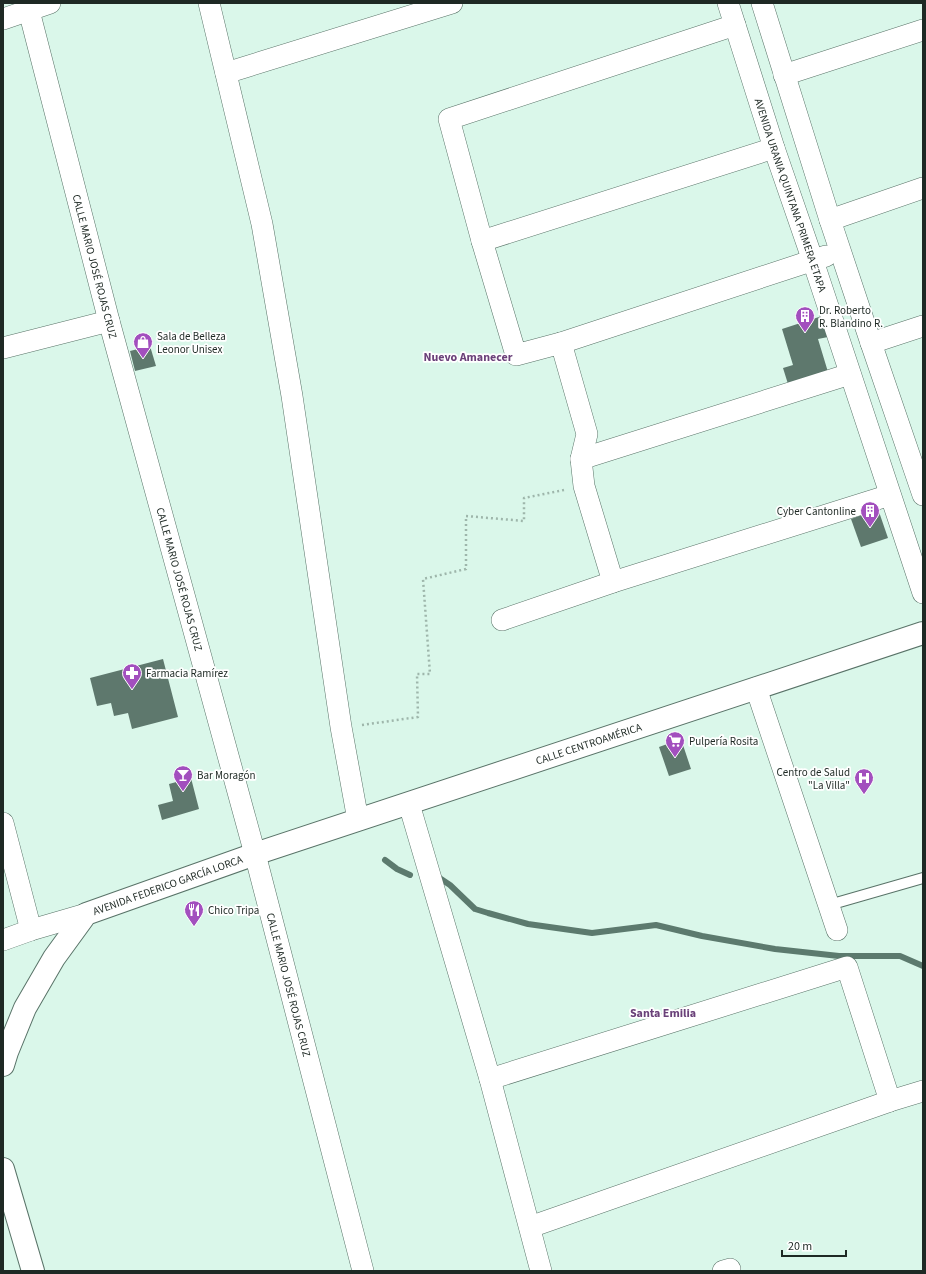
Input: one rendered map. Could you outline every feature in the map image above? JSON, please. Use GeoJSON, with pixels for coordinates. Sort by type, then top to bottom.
{"type":"FeatureCollection","features":[{"type":"Feature","properties":{"kind":"main road","name":"CALLE CENTROAMÉRICA"},"geometry":{"type":"LineString","coordinates":[[255,854],[923,633]]}},
{"type":"Feature","properties":{"kind":"main road","name":"AVENIDA FEDERICO GARCÍA LORCA"},"geometry":{"type":"LineString","coordinates":[[3,1065],[25,1008],[54,958],[86,914],[255,854]]}},
{"type":"Feature","properties":{"kind":"main road"},"geometry":{"type":"LineString","coordinates":[[3,1169],[34,1271]]}},
{"type":"Feature","properties":{"kind":"street"},"geometry":{"type":"LineString","coordinates":[[3,19],[28,6],[50,3]]}},
{"type":"Feature","properties":{"kind":"street"},"geometry":{"type":"LineString","coordinates":[[209,3],[263,232],[292,396],[341,727],[358,820]]}},
{"type":"Feature","properties":{"kind":"street"},"geometry":{"type":"LineString","coordinates":[[226,73],[452,3]]}},
{"type":"Feature","properties":{"kind":"street","name":"AVENIDA URANIA QUINTANA PRIMERA ETAPA"},"geometry":{"type":"LineString","coordinates":[[728,3],[774,148],[923,593]]}},
{"type":"Feature","properties":{"kind":"street"},"geometry":{"type":"LineString","coordinates":[[762,3],[830,220],[871,344],[919,470],[923,495]]}},
{"type":"Feature","properties":{"kind":"street","name":"CALLE MARIO JOSÉ ROJAS CRUZ"},"geometry":{"type":"LineString","coordinates":[[28,6],[109,321],[255,854],[364,1271]]}},
{"type":"Feature","properties":{"kind":"street"},"geometry":{"type":"LineString","coordinates":[[735,25],[449,119],[482,241],[516,355],[561,343],[840,251]]}},
{"type":"Feature","properties":{"kind":"street"},"geometry":{"type":"LineString","coordinates":[[784,76],[923,30]]}},
{"type":"Feature","properties":{"kind":"street"},"geometry":{"type":"LineString","coordinates":[[482,241],[774,148]]}},
{"type":"Feature","properties":{"kind":"street"},"geometry":{"type":"LineString","coordinates":[[830,220],[923,188]]}},
{"type":"Feature","properties":{"kind":"street"},"geometry":{"type":"LineString","coordinates":[[3,348],[109,321]]}},
{"type":"Feature","properties":{"kind":"street"},"geometry":{"type":"LineString","coordinates":[[871,344],[923,326]]}},
{"type":"Feature","properties":{"kind":"street"},"geometry":{"type":"LineString","coordinates":[[561,343],[587,434],[581,459],[584,486],[613,582]]}},
{"type":"Feature","properties":{"kind":"street"},"geometry":{"type":"LineString","coordinates":[[581,459],[850,374]]}},
{"type":"Feature","properties":{"kind":"street"},"geometry":{"type":"LineString","coordinates":[[502,620],[613,582],[890,495]]}},
{"type":"Feature","properties":{"kind":"street"},"geometry":{"type":"LineString","coordinates":[[756,688],[837,930]]}},
{"type":"Feature","properties":{"kind":"street"},"geometry":{"type":"LineString","coordinates":[[409,804],[490,1079],[541,1271]]}},
{"type":"Feature","properties":{"kind":"street"},"geometry":{"type":"LineString","coordinates":[[3,823],[31,930]]}},
{"type":"Feature","properties":{"kind":"street"},"geometry":{"type":"LineString","coordinates":[[3,940],[86,914]]}},
{"type":"Feature","properties":{"kind":"street"},"geometry":{"type":"LineString","coordinates":[[490,1079],[847,967],[890,1100]]}},
{"type":"Feature","properties":{"kind":"street"},"geometry":{"type":"LineString","coordinates":[[530,1227],[890,1100],[923,1091]]}},
{"type":"Feature","properties":{"kind":"lane"},"geometry":{"type":"LineString","coordinates":[[829,905],[923,878]]}},
{"type":"Feature","properties":{"kind":"path"},"geometry":{"type":"LineString","coordinates":[[341,727],[418,717],[417,674],[430,674],[423,579],[466,569],[466,516],[524,521],[524,498],[584,486]]}},
{"type":"Feature","properties":{"kind":"building"},"geometry":{"type":"Polygon","coordinates":[[[822,316],[828,337],[818,339],[828,372],[788,384],[783,368],[793,365],[782,329],[822,316]]]}},
{"type":"Feature","properties":{"kind":"building","name":"Sala de Belleza Leonor Unisex"},"geometry":{"type":"Polygon","coordinates":[[[150,346],[156,366],[135,371],[130,351],[150,346]]]}},
{"type":"Feature","properties":{"kind":"building","name":"Cyber Cantonline"},"geometry":{"type":"Polygon","coordinates":[[[878,509],[888,538],[861,547],[851,519],[878,509]]]}},
{"type":"Feature","properties":{"kind":"building","name":"Farmacia Ramírez"},"geometry":{"type":"Polygon","coordinates":[[[163,659],[178,717],[132,729],[128,713],[114,716],[111,703],[97,706],[90,678],[163,659]]]}},
{"type":"Feature","properties":{"kind":"building","name":"Pulpería Rosita"},"geometry":{"type":"Polygon","coordinates":[[[681,739],[691,769],[669,776],[659,747],[681,739]]]}},
{"type":"Feature","properties":{"kind":"building","name":"Bar Moragón"},"geometry":{"type":"Polygon","coordinates":[[[191,778],[199,809],[162,820],[158,805],[173,801],[169,784],[191,778]]]}},
{"type":"Feature","properties":{"kind":"waterway"},"geometry":{"type":"LineString","coordinates":[[385,860],[397,869],[410,875]]}},
{"type":"Feature","properties":{"kind":"waterway"},"geometry":{"type":"LineString","coordinates":[[435,875],[450,885],[475,909],[528,924],[592,933],[656,925],[702,936],[775,949],[839,956],[900,956],[923,966]]}},
{"type":"Feature","properties":{"kind":"place","name":"Dr. Roberto R. Blandino R."},"geometry":{"type":"Point","coordinates":[805,333]}},
{"type":"Feature","properties":{"kind":"place","name":"Sala de Belleza Leonor Unisex"},"geometry":{"type":"Point","coordinates":[143,359]}},
{"type":"Feature","properties":{"kind":"place","name":"Cyber Cantonline"},"geometry":{"type":"Point","coordinates":[870,528]}},
{"type":"Feature","properties":{"kind":"place","name":"Farmacia Ramírez"},"geometry":{"type":"Point","coordinates":[132,690]}},
{"type":"Feature","properties":{"kind":"place","name":"Pulpería Rosita"},"geometry":{"type":"Point","coordinates":[675,758]}},
{"type":"Feature","properties":{"kind":"place","name":"Bar Moragón"},"geometry":{"type":"Point","coordinates":[183,792]}},
{"type":"Feature","properties":{"kind":"place","name":"Centro de Salud \"La Villa\""},"geometry":{"type":"Point","coordinates":[864,795]}},
{"type":"Feature","properties":{"kind":"place","name":"Chico Tripa"},"geometry":{"type":"Point","coordinates":[194,927]}},
{"type":"Feature","properties":{"kind":"district","name":"Nuevo Amanecer"},"geometry":{"type":"Point","coordinates":[468,357]}},
{"type":"Feature","properties":{"kind":"district","name":"Santa Emilia"},"geometry":{"type":"Point","coordinates":[663,1013]}}]}
